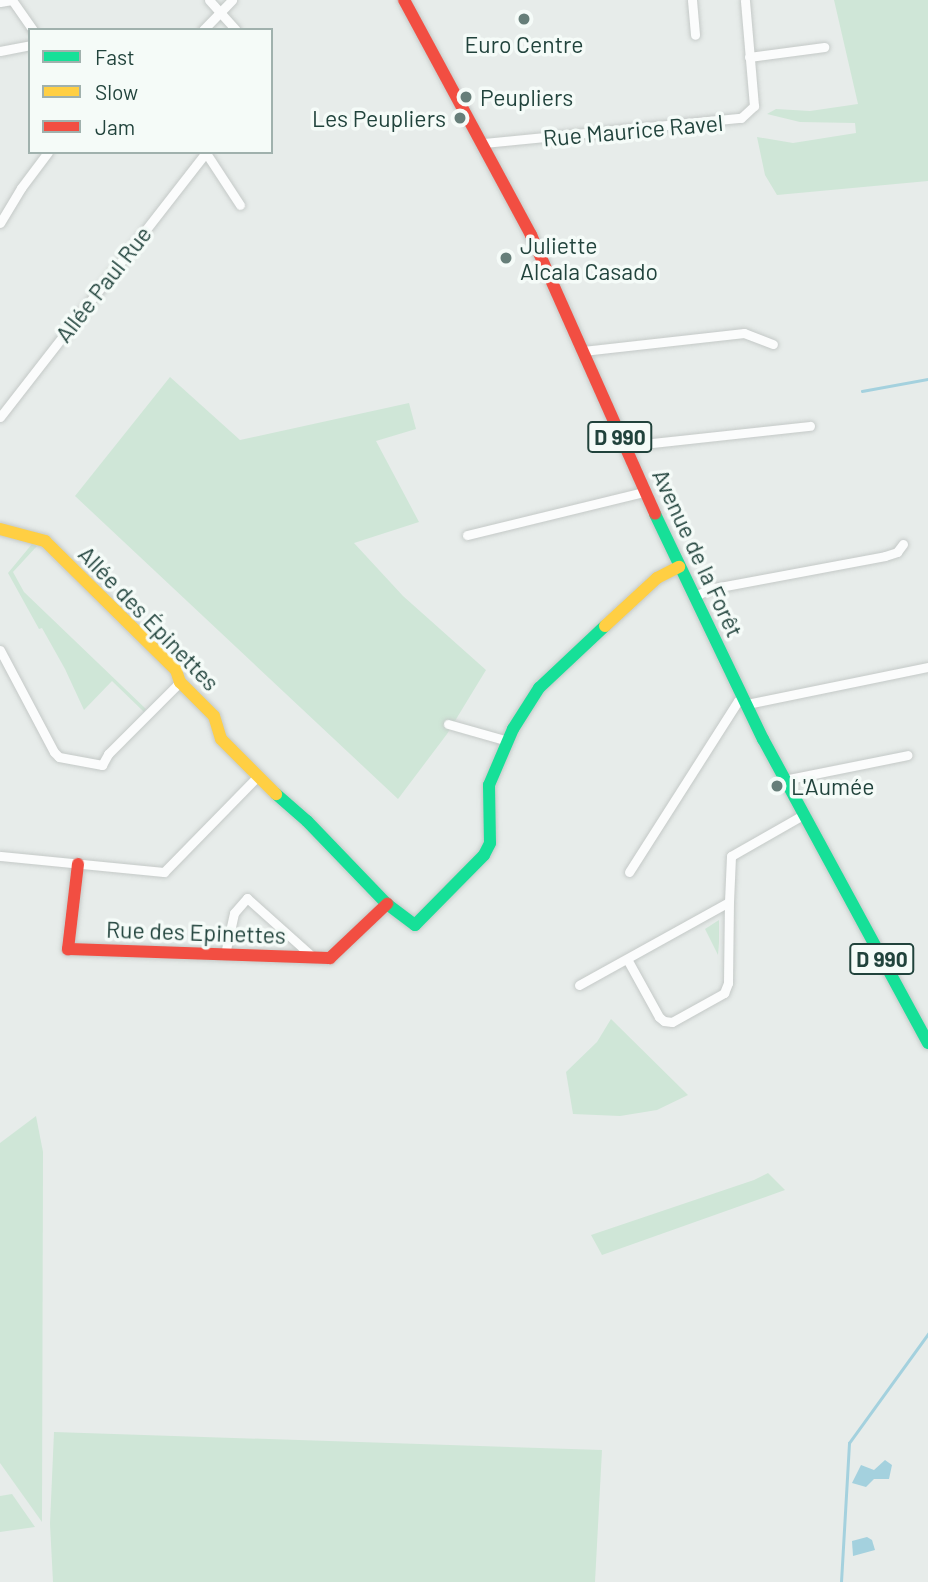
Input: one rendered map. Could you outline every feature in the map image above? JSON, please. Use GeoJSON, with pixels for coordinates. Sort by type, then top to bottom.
{"type":"FeatureCollection","features":[{"type":"Feature","properties":{"kind":"street"},"geometry":{"type":"LineString","coordinates":[[0,2],[12,0],[32,28]]}},
{"type":"Feature","properties":{"kind":"street"},"geometry":{"type":"LineString","coordinates":[[209,0],[234,28]]}},
{"type":"Feature","properties":{"kind":"street"},"geometry":{"type":"LineString","coordinates":[[205,28],[232,0]]}},
{"type":"Feature","properties":{"kind":"street","name":"Avenue de la Forêt"},"geometry":{"type":"LineString","coordinates":[[404,0],[484,143],[531,235],[644,492],[784,780],[928,1043]]}},
{"type":"Feature","properties":{"kind":"street"},"geometry":{"type":"LineString","coordinates":[[692,0],[695,36]]}},
{"type":"Feature","properties":{"kind":"street","name":"Rue Maurice Ravel"},"geometry":{"type":"LineString","coordinates":[[484,143],[734,121],[749,114],[754,106],[745,0]]}},
{"type":"Feature","properties":{"kind":"street"},"geometry":{"type":"LineString","coordinates":[[0,51],[28,45]]}},
{"type":"Feature","properties":{"kind":"street"},"geometry":{"type":"LineString","coordinates":[[749,57],[824,47]]}},
{"type":"Feature","properties":{"kind":"street"},"geometry":{"type":"LineString","coordinates":[[0,223],[21,188],[46,154]]}},
{"type":"Feature","properties":{"kind":"street","name":"Allée Paul Rue"},"geometry":{"type":"LineString","coordinates":[[0,417],[205,154]]}},
{"type":"Feature","properties":{"kind":"street"},"geometry":{"type":"LineString","coordinates":[[207,154],[240,205]]}},
{"type":"Feature","properties":{"kind":"street"},"geometry":{"type":"LineString","coordinates":[[583,351],[744,333],[774,344]]}},
{"type":"Feature","properties":{"kind":"street"},"geometry":{"type":"LineString","coordinates":[[626,449],[643,444],[810,426]]}},
{"type":"Feature","properties":{"kind":"street"},"geometry":{"type":"LineString","coordinates":[[467,535],[644,492]]}},
{"type":"Feature","properties":{"kind":"street","name":"Allée des Épinettes"},"geometry":{"type":"LineString","coordinates":[[0,529],[46,541],[176,670],[180,682],[214,716],[221,739],[257,778],[307,821],[387,904],[415,925],[484,855],[490,843],[489,785],[508,741]]}},
{"type":"Feature","properties":{"kind":"street"},"geometry":{"type":"LineString","coordinates":[[694,597],[709,589],[885,556],[897,552],[903,544]]}},
{"type":"Feature","properties":{"kind":"street"},"geometry":{"type":"LineString","coordinates":[[448,724],[508,741],[539,688],[657,578],[679,567]]}},
{"type":"Feature","properties":{"kind":"street"},"geometry":{"type":"LineString","coordinates":[[0,650],[54,752],[60,757],[102,765],[108,754],[180,682]]}},
{"type":"Feature","properties":{"kind":"street"},"geometry":{"type":"LineString","coordinates":[[629,872],[738,701],[928,667]]}},
{"type":"Feature","properties":{"kind":"street"},"geometry":{"type":"LineString","coordinates":[[784,780],[908,755]]}},
{"type":"Feature","properties":{"kind":"street"},"geometry":{"type":"LineString","coordinates":[[0,856],[164,872],[257,778]]}},
{"type":"Feature","properties":{"kind":"street"},"geometry":{"type":"LineString","coordinates":[[627,960],[659,1017],[664,1021],[672,1022],[724,993],[728,983],[731,856],[803,815]]}},
{"type":"Feature","properties":{"kind":"street","name":"Rue des Epinettes"},"geometry":{"type":"LineString","coordinates":[[78,864],[68,949],[330,958],[387,904]]}},
{"type":"Feature","properties":{"kind":"street"},"geometry":{"type":"LineString","coordinates":[[225,954],[234,913],[247,898],[314,958]]}},
{"type":"Feature","properties":{"kind":"street"},"geometry":{"type":"LineString","coordinates":[[579,985],[729,902]]}},
{"type":"Feature","properties":{"kind":"green space"},"geometry":{"type":"Polygon","coordinates":[[[834,0],[928,0],[928,181],[777,195],[765,175],[757,137],[793,143],[856,133],[855,123],[800,122],[767,114],[776,109],[810,111],[858,104],[834,0]]]}},
{"type":"Feature","properties":{"kind":"green space"},"geometry":{"type":"Polygon","coordinates":[[[170,377],[240,440],[409,403],[416,429],[376,441],[419,522],[354,543],[403,596],[486,670],[447,734],[398,799],[75,496],[170,377]]]}},
{"type":"Feature","properties":{"kind":"green space"},"geometry":{"type":"Polygon","coordinates":[[[32,544],[37,546],[13,572],[24,592],[146,709],[144,712],[112,681],[84,710],[65,669],[8,573],[32,544]]]}},
{"type":"Feature","properties":{"kind":"green space"},"geometry":{"type":"Polygon","coordinates":[[[719,920],[719,942],[718,955],[705,929],[719,920]]]}},
{"type":"Feature","properties":{"kind":"green space"},"geometry":{"type":"Polygon","coordinates":[[[611,1019],[688,1095],[657,1110],[620,1116],[573,1114],[566,1072],[597,1042],[611,1019]]]}},
{"type":"Feature","properties":{"kind":"green space"},"geometry":{"type":"Polygon","coordinates":[[[36,1116],[43,1152],[42,1522],[0,1463],[0,1143],[36,1116]]]}},
{"type":"Feature","properties":{"kind":"green space"},"geometry":{"type":"Polygon","coordinates":[[[768,1173],[785,1190],[602,1255],[591,1235],[754,1180],[768,1173]]]}},
{"type":"Feature","properties":{"kind":"green space"},"geometry":{"type":"Polygon","coordinates":[[[54,1432],[602,1450],[595,1582],[53,1582],[50,1524],[54,1432]]]}},
{"type":"Feature","properties":{"kind":"green space"},"geometry":{"type":"Polygon","coordinates":[[[12,1494],[35,1527],[0,1532],[0,1496],[12,1494]]]}},
{"type":"Feature","properties":{"kind":"water"},"geometry":{"type":"Polygon","coordinates":[[[885,1460],[892,1465],[889,1479],[874,1479],[866,1487],[852,1483],[861,1465],[874,1470],[885,1460]]]}},
{"type":"Feature","properties":{"kind":"water"},"geometry":{"type":"Polygon","coordinates":[[[867,1537],[872,1540],[875,1550],[853,1556],[852,1541],[867,1537]]]}},
{"type":"Feature","properties":{"kind":"waterway"},"geometry":{"type":"LineString","coordinates":[[862,391],[928,379]]}},
{"type":"Feature","properties":{"kind":"waterway"},"geometry":{"type":"LineString","coordinates":[[841,1582],[849,1443],[928,1334]]}},
{"type":"Feature","properties":{"kind":"traffic: fast"},"geometry":{"type":"LineString","coordinates":[[655,514],[763,739],[928,1043]]}},
{"type":"Feature","properties":{"kind":"traffic: fast"},"geometry":{"type":"LineString","coordinates":[[276,794],[307,821],[387,904],[415,925],[484,855],[490,843],[489,785],[513,729],[539,688],[605,626]]}},
{"type":"Feature","properties":{"kind":"traffic: slow"},"geometry":{"type":"LineString","coordinates":[[0,529],[45,541],[176,670],[180,682],[214,716],[221,739],[276,794]]}},
{"type":"Feature","properties":{"kind":"traffic: slow"},"geometry":{"type":"LineString","coordinates":[[605,626],[657,578],[679,567]]}},
{"type":"Feature","properties":{"kind":"traffic: jam"},"geometry":{"type":"LineString","coordinates":[[404,0],[531,235],[655,514]]}},
{"type":"Feature","properties":{"kind":"traffic: jam"},"geometry":{"type":"LineString","coordinates":[[78,864],[68,949],[330,958],[387,904]]}},
{"type":"Feature","properties":{"kind":"place","name":"Euro Centre"},"geometry":{"type":"Point","coordinates":[524,19]}},
{"type":"Feature","properties":{"kind":"place","name":"Peupliers"},"geometry":{"type":"Point","coordinates":[466,97]}},
{"type":"Feature","properties":{"kind":"place","name":"Les Peupliers"},"geometry":{"type":"Point","coordinates":[460,118]}},
{"type":"Feature","properties":{"kind":"place","name":"Juliette Alcala Casado"},"geometry":{"type":"Point","coordinates":[506,258]}},
{"type":"Feature","properties":{"kind":"place","name":"L'Aumée"},"geometry":{"type":"Point","coordinates":[777,786]}}]}
